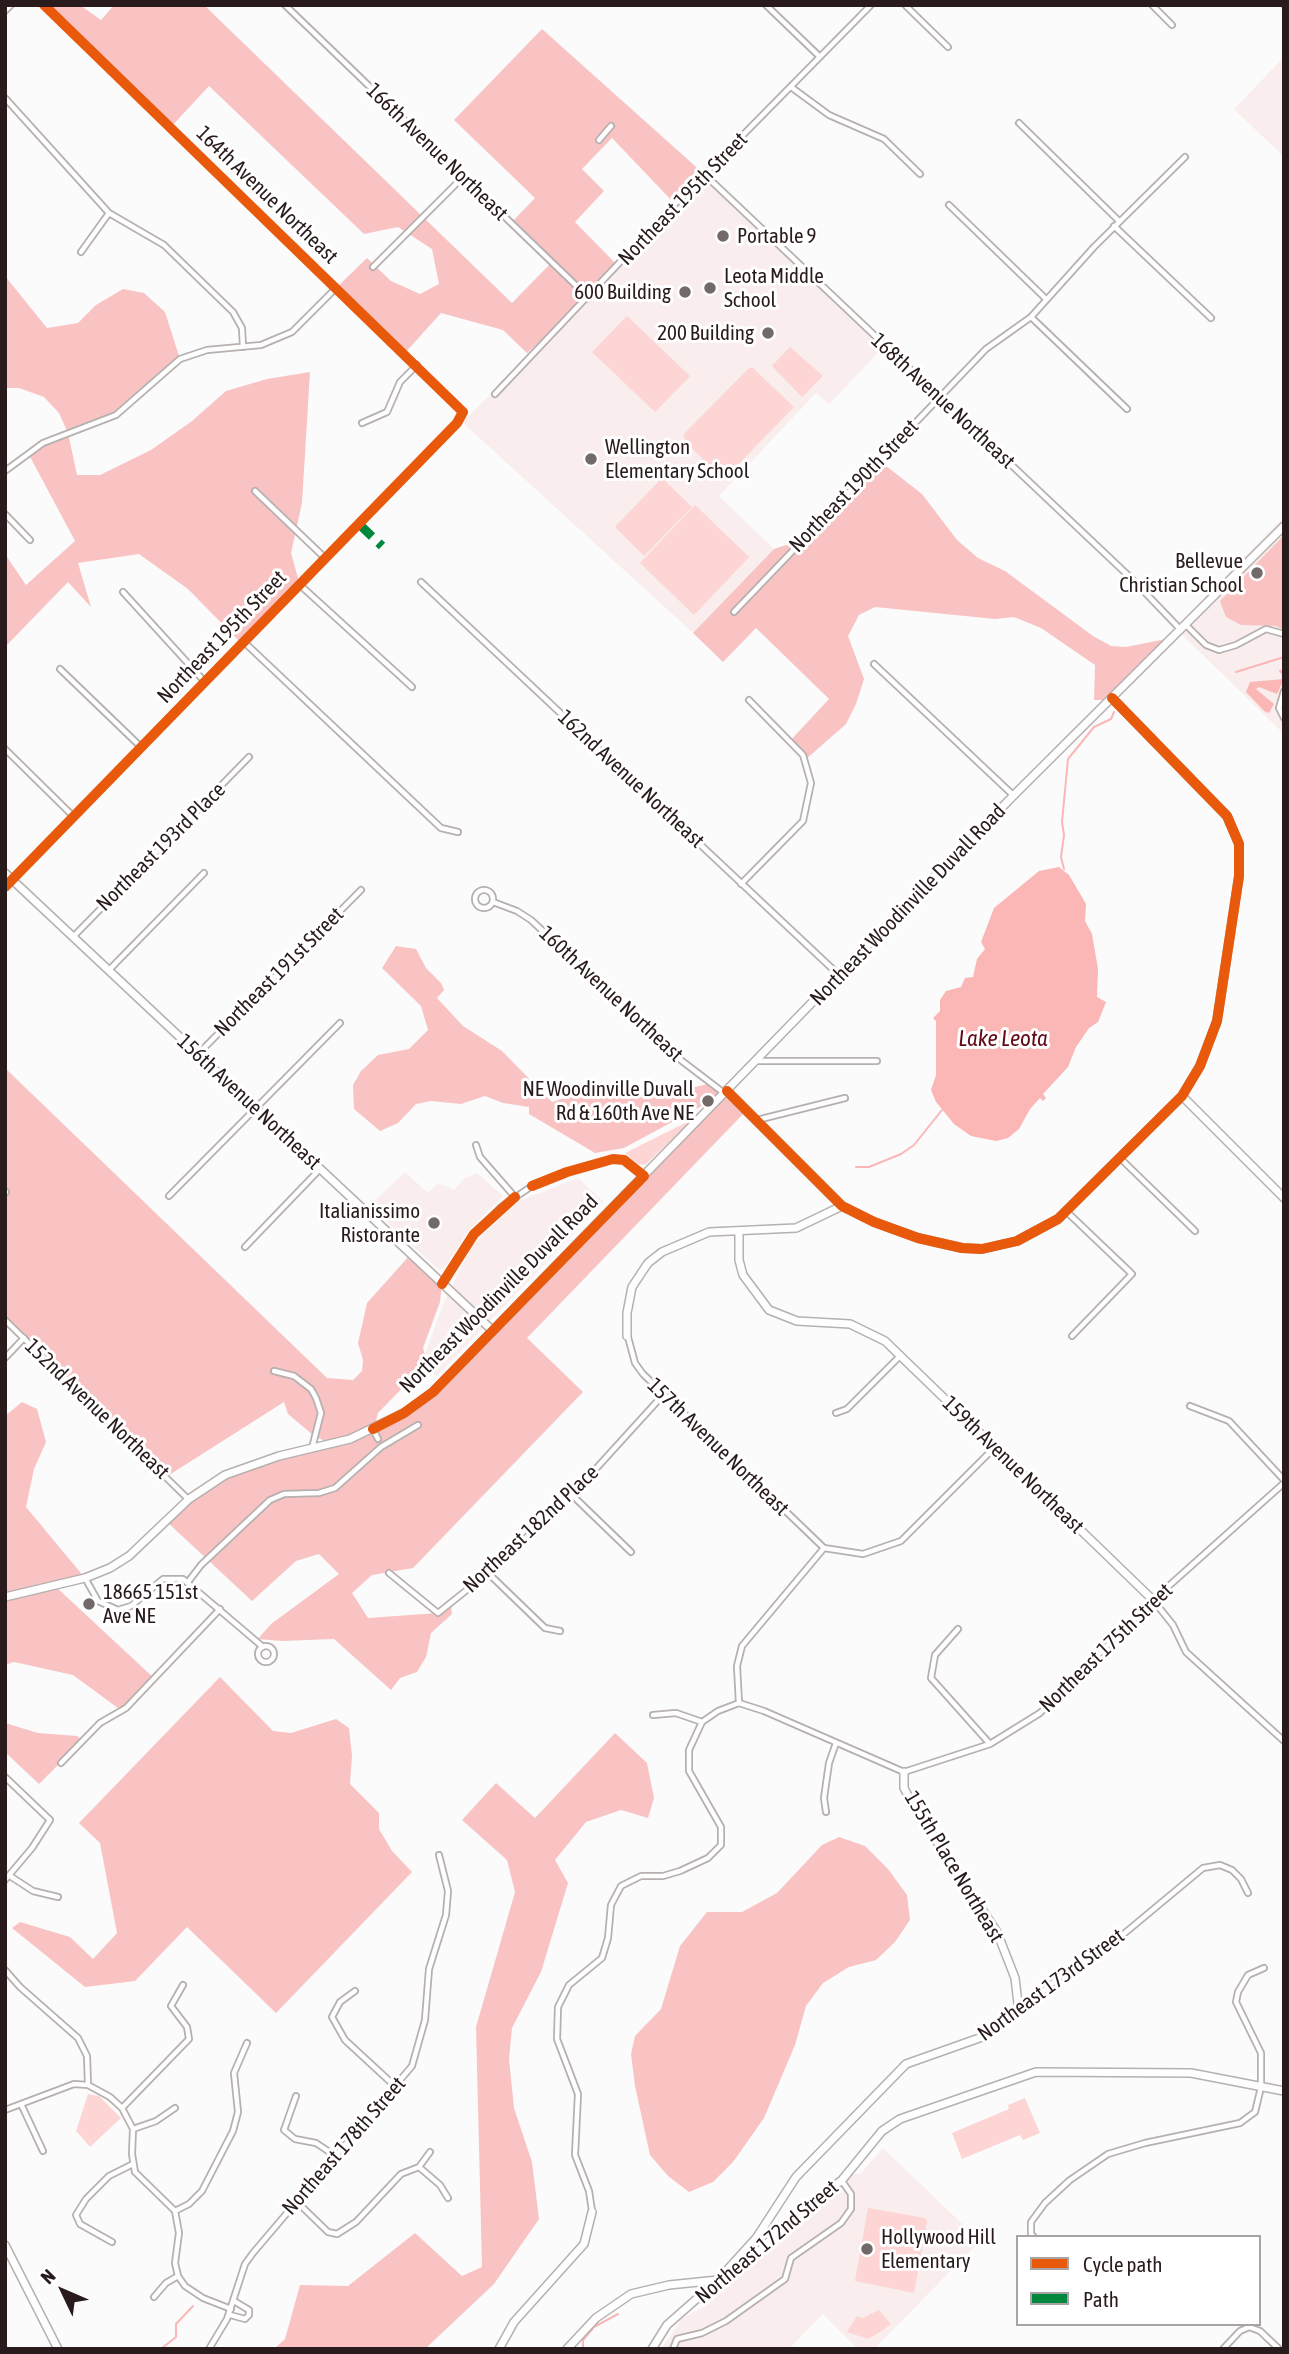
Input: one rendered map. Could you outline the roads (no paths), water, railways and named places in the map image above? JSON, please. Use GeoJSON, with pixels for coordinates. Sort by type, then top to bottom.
{"type":"FeatureCollection","features":[{"type":"Feature","properties":{"kind":"street"},"geometry":{"type":"LineString","coordinates":[[5,11],[11,5]]}},
{"type":"Feature","properties":{"kind":"street","name":"164th Avenue Northeast"},"geometry":{"type":"LineString","coordinates":[[44,5],[463,412]]}},
{"type":"Feature","properties":{"kind":"street"},"geometry":{"type":"LineString","coordinates":[[766,5],[820,57]]}},
{"type":"Feature","properties":{"kind":"street","name":"Northeast 195th Street"},"geometry":{"type":"LineString","coordinates":[[495,394],[704,174],[871,5]]}},
{"type":"Feature","properties":{"kind":"street"},"geometry":{"type":"LineString","coordinates":[[905,5],[948,47]]}},
{"type":"Feature","properties":{"kind":"street"},"geometry":{"type":"LineString","coordinates":[[1153,5],[1172,25]]}},
{"type":"Feature","properties":{"kind":"street","name":"166th Avenue Northeast"},"geometry":{"type":"LineString","coordinates":[[290,7],[589,298]]}},
{"type":"Feature","properties":{"kind":"street"},"geometry":{"type":"LineString","coordinates":[[792,87],[830,115],[884,139],[920,174]]}},
{"type":"Feature","properties":{"kind":"street"},"geometry":{"type":"LineString","coordinates":[[5,99],[109,213],[164,245],[233,312],[242,328],[243,347]]}},
{"type":"Feature","properties":{"kind":"street"},"geometry":{"type":"LineString","coordinates":[[1018,123],[1119,221]]}},
{"type":"Feature","properties":{"kind":"street"},"geometry":{"type":"LineString","coordinates":[[598,140],[611,126]]}},
{"type":"Feature","properties":{"kind":"street","name":"Northeast 190th Street"},"geometry":{"type":"LineString","coordinates":[[734,612],[986,349],[1031,317],[1114,226],[1185,157]]}},
{"type":"Feature","properties":{"kind":"street","name":"168th Avenue Northeast"},"geometry":{"type":"LineString","coordinates":[[704,174],[939,398],[1206,645],[1219,650],[1236,645],[1266,629],[1284,634]]}},
{"type":"Feature","properties":{"kind":"street"},"geometry":{"type":"LineString","coordinates":[[373,267],[463,177]]}},
{"type":"Feature","properties":{"kind":"street"},"geometry":{"type":"LineString","coordinates":[[949,205],[1046,299]]}},
{"type":"Feature","properties":{"kind":"street"},"geometry":{"type":"LineString","coordinates":[[81,252],[109,213]]}},
{"type":"Feature","properties":{"kind":"street"},"geometry":{"type":"LineString","coordinates":[[1114,226],[1212,318]]}},
{"type":"Feature","properties":{"kind":"street"},"geometry":{"type":"LineString","coordinates":[[5,471],[43,443],[116,415],[180,359],[207,350],[261,345],[292,332],[336,288]]}},
{"type":"Feature","properties":{"kind":"street"},"geometry":{"type":"LineString","coordinates":[[1031,317],[1127,409]]}},
{"type":"Feature","properties":{"kind":"street"},"geometry":{"type":"LineString","coordinates":[[362,423],[387,412],[400,382],[417,365]]}},
{"type":"Feature","properties":{"kind":"street","name":"Northeast 195th Street"},"geometry":{"type":"LineString","coordinates":[[5,887],[457,423],[463,412]]}},
{"type":"Feature","properties":{"kind":"street"},"geometry":{"type":"LineString","coordinates":[[256,491],[325,558]]}},
{"type":"Feature","properties":{"kind":"street"},"geometry":{"type":"LineString","coordinates":[[5,514],[30,540]]}},
{"type":"Feature","properties":{"kind":"street","name":"Northeast Woodinville Duvall Road"},"geometry":{"type":"LineString","coordinates":[[5,1597],[85,1578],[110,1568],[129,1556],[205,1486],[236,1470],[350,1440],[404,1413],[433,1392],[1013,796],[1284,526]]}},
{"type":"Feature","properties":{"kind":"street","name":"162nd Avenue Northeast"},"geometry":{"type":"LineString","coordinates":[[421,582],[840,975]]}},
{"type":"Feature","properties":{"kind":"street"},"geometry":{"type":"LineString","coordinates":[[300,584],[412,688]]}},
{"type":"Feature","properties":{"kind":"street"},"geometry":{"type":"LineString","coordinates":[[123,592],[205,682]]}},
{"type":"Feature","properties":{"kind":"street"},"geometry":{"type":"LineString","coordinates":[[244,642],[442,828],[458,832]]}},
{"type":"Feature","properties":{"kind":"street"},"geometry":{"type":"LineString","coordinates":[[874,664],[1013,796]]}},
{"type":"Feature","properties":{"kind":"street"},"geometry":{"type":"LineString","coordinates":[[60,669],[141,747]]}},
{"type":"Feature","properties":{"kind":"street"},"geometry":{"type":"LineString","coordinates":[[1284,691],[1279,708],[1284,718]]}},
{"type":"Feature","properties":{"kind":"street","name":"160th Avenue Northeast"},"geometry":{"type":"LineString","coordinates":[[493,902],[517,911],[531,920],[673,1053],[757,1120],[842,1206],[873,1222],[918,1238],[962,1248],[982,1249],[1004,1245],[1042,1230],[1067,1212],[1182,1096],[1200,1066],[1217,1021],[1240,853],[1227,816],[1112,698]]}},
{"type":"Feature","properties":{"kind":"street"},"geometry":{"type":"LineString","coordinates":[[741,884],[803,821],[810,783],[808,765],[803,755],[749,700]]}},
{"type":"Feature","properties":{"kind":"street"},"geometry":{"type":"LineString","coordinates":[[5,749],[74,817]]}},
{"type":"Feature","properties":{"kind":"street","name":"Northeast 193rd Place"},"geometry":{"type":"LineString","coordinates":[[73,937],[250,757]]}},
{"type":"Feature","properties":{"kind":"street","name":"156th Avenue Northeast"},"geometry":{"type":"LineString","coordinates":[[5,873],[493,1331]]}},
{"type":"Feature","properties":{"kind":"street"},"geometry":{"type":"LineString","coordinates":[[108,970],[204,873]]}},
{"type":"Feature","properties":{"kind":"street","name":"Northeast 191st Street"},"geometry":{"type":"LineString","coordinates":[[198,1054],[361,890]]}},
{"type":"Feature","properties":{"kind":"street"},"geometry":{"type":"LineString","coordinates":[[169,1196],[340,1023]]}},
{"type":"Feature","properties":{"kind":"street"},"geometry":{"type":"LineString","coordinates":[[757,1061],[877,1061]]}},
{"type":"Feature","properties":{"kind":"street"},"geometry":{"type":"LineString","coordinates":[[1182,1096],[1284,1198]]}},
{"type":"Feature","properties":{"kind":"street"},"geometry":{"type":"LineString","coordinates":[[757,1120],[845,1098]]}},
{"type":"Feature","properties":{"kind":"street"},"geometry":{"type":"LineString","coordinates":[[476,1145],[480,1157],[515,1197]]}},
{"type":"Feature","properties":{"kind":"street"},"geometry":{"type":"LineString","coordinates":[[1120,1158],[1195,1231]]}},
{"type":"Feature","properties":{"kind":"street"},"geometry":{"type":"LineString","coordinates":[[442,1284],[474,1234],[515,1197],[544,1180],[613,1159],[624,1160],[644,1176]]}},
{"type":"Feature","properties":{"kind":"street"},"geometry":{"type":"LineString","coordinates":[[245,1247],[320,1168]]}},
{"type":"Feature","properties":{"kind":"street"},"geometry":{"type":"LineString","coordinates":[[627,1336],[627,1313],[632,1287],[648,1263],[662,1252],[709,1232],[796,1228],[842,1206]]}},
{"type":"Feature","properties":{"kind":"street"},"geometry":{"type":"LineString","coordinates":[[1067,1212],[1132,1274],[1072,1336]]}},
{"type":"Feature","properties":{"kind":"street","name":"159th Avenue Northeast"},"geometry":{"type":"LineString","coordinates":[[739,1232],[743,1275],[769,1310],[797,1321],[862,1328],[885,1341],[1153,1601],[1173,1625],[1186,1652],[1284,1741]]}},
{"type":"Feature","properties":{"kind":"street","name":"152nd Avenue Northeast"},"geometry":{"type":"LineString","coordinates":[[5,1320],[189,1499]]}},
{"type":"Feature","properties":{"kind":"street","name":"157th Avenue Northeast"},"geometry":{"type":"LineString","coordinates":[[627,1336],[635,1363],[663,1395],[824,1548]]}},
{"type":"Feature","properties":{"kind":"street"},"geometry":{"type":"LineString","coordinates":[[5,1358],[24,1338]]}},
{"type":"Feature","properties":{"kind":"street"},"geometry":{"type":"LineString","coordinates":[[836,1413],[847,1409],[900,1355]]}},
{"type":"Feature","properties":{"kind":"street"},"geometry":{"type":"LineString","coordinates":[[274,1371],[294,1376],[311,1389],[316,1398],[320,1423],[312,1449]]}},
{"type":"Feature","properties":{"kind":"street","name":"Northeast 182nd Place"},"geometry":{"type":"LineString","coordinates":[[389,1573],[438,1613],[488,1573],[572,1495],[663,1395]]}},
{"type":"Feature","properties":{"kind":"street"},"geometry":{"type":"LineString","coordinates":[[1190,1406],[1229,1421],[1284,1481]]}},
{"type":"Feature","properties":{"kind":"street"},"geometry":{"type":"LineString","coordinates":[[188,1582],[270,1500],[284,1494],[319,1493],[335,1488],[379,1443],[418,1425]]}},
{"type":"Feature","properties":{"kind":"street"},"geometry":{"type":"LineString","coordinates":[[373,1429],[379,1443]]}},
{"type":"Feature","properties":{"kind":"street"},"geometry":{"type":"LineString","coordinates":[[499,2349],[514,2322],[584,2244],[592,2212],[589,2191],[575,2155],[578,2094],[557,2039],[558,2007],[569,1985],[596,1964],[606,1949],[611,1905],[621,1885],[642,1876],[680,1871],[708,1858],[721,1845],[721,1827],[690,1770],[689,1750],[702,1722],[718,1711],[739,1703],[737,1667],[742,1646],[824,1548],[863,1554],[901,1541],[995,1447]]}},
{"type":"Feature","properties":{"kind":"street","name":"Northeast 175th Street"},"geometry":{"type":"LineString","coordinates":[[904,1772],[990,1744],[1040,1713],[1153,1601],[1284,1481]]}},
{"type":"Feature","properties":{"kind":"street"},"geometry":{"type":"LineString","coordinates":[[572,1495],[631,1552]]}},
{"type":"Feature","properties":{"kind":"street"},"geometry":{"type":"LineString","coordinates":[[488,1573],[545,1628],[560,1631]]}},
{"type":"Feature","properties":{"kind":"street"},"geometry":{"type":"LineString","coordinates":[[85,1578],[98,1601],[118,1610],[131,1606],[163,1579],[188,1582],[263,1647]]}},
{"type":"Feature","properties":{"kind":"street"},"geometry":{"type":"LineString","coordinates":[[61,1763],[100,1723],[126,1708],[220,1609]]}},
{"type":"Feature","properties":{"kind":"street"},"geometry":{"type":"LineString","coordinates":[[958,1629],[935,1656],[931,1678],[990,1744]]}},
{"type":"Feature","properties":{"kind":"street","name":"155th Place Northeast"},"geometry":{"type":"LineString","coordinates":[[739,1703],[904,1772],[904,1788],[915,1809],[997,1933],[1015,1978],[1019,2012]]}},
{"type":"Feature","properties":{"kind":"street"},"geometry":{"type":"LineString","coordinates":[[653,1715],[676,1713],[702,1722]]}},
{"type":"Feature","properties":{"kind":"street"},"geometry":{"type":"LineString","coordinates":[[826,1812],[829,1763],[836,1743]]}},
{"type":"Feature","properties":{"kind":"street"},"geometry":{"type":"LineString","coordinates":[[5,1777],[50,1820],[5,1880]]}},
{"type":"Feature","properties":{"kind":"street","name":"Northeast 178th Street"},"geometry":{"type":"LineString","coordinates":[[209,2349],[230,2312],[245,2264],[295,2200],[397,2088],[412,2066],[420,2046],[429,1969],[443,1929],[448,1891],[439,1855]]}},
{"type":"Feature","properties":{"kind":"street","name":"Northeast 173rd Street"},"geometry":{"type":"LineString","coordinates":[[718,2280],[750,2245],[796,2177],[905,2064],[927,2054],[985,2036],[1019,2012],[1064,1973],[1108,1947],[1203,1868],[1220,1865],[1232,1870],[1248,1893]]}},
{"type":"Feature","properties":{"kind":"street"},"geometry":{"type":"LineString","coordinates":[[10,1875],[33,1891],[58,1897]]}},
{"type":"Feature","properties":{"kind":"street"},"geometry":{"type":"LineString","coordinates":[[1032,2235],[1031,2222],[1045,2203],[1108,2154],[1248,2120],[1255,2112],[1261,2087],[1259,2045],[1236,2002],[1241,1984],[1248,1975],[1264,1968]]}},
{"type":"Feature","properties":{"kind":"street"},"geometry":{"type":"LineString","coordinates":[[5,1970],[20,1987],[78,2038],[87,2056],[88,2085]]}},
{"type":"Feature","properties":{"kind":"street"},"geometry":{"type":"LineString","coordinates":[[122,2108],[190,2039],[187,2027],[171,2006],[183,1986]]}},
{"type":"Feature","properties":{"kind":"street"},"geometry":{"type":"LineString","coordinates":[[355,1991],[340,2002],[332,2017],[345,2040],[397,2088]]}},
{"type":"Feature","properties":{"kind":"street"},"geometry":{"type":"LineString","coordinates":[[175,2211],[189,2204],[202,2191],[233,2131],[238,2112],[234,2073],[247,2043]]}},
{"type":"Feature","properties":{"kind":"street","name":"Northeast 172nd Street"},"geometry":{"type":"LineString","coordinates":[[652,2349],[667,2325],[718,2280],[744,2266],[787,2224],[842,2180],[882,2131],[900,2119],[1036,2072],[1191,2073],[1284,2091]]}},
{"type":"Feature","properties":{"kind":"street"},"geometry":{"type":"LineString","coordinates":[[5,2110],[74,2084],[88,2085],[100,2090],[122,2108],[133,2129],[133,2164],[140,2178],[168,2201],[175,2211],[179,2233],[175,2263],[178,2276],[203,2298],[244,2319],[249,2315],[249,2310],[234,2301]]}},
{"type":"Feature","properties":{"kind":"street"},"geometry":{"type":"LineString","coordinates":[[296,2096],[284,2130],[295,2139],[316,2143],[334,2155]]}},
{"type":"Feature","properties":{"kind":"street"},"geometry":{"type":"LineString","coordinates":[[21,2104],[43,2151]]}},
{"type":"Feature","properties":{"kind":"street"},"geometry":{"type":"LineString","coordinates":[[133,2129],[156,2122],[175,2108]]}},
{"type":"Feature","properties":{"kind":"street"},"geometry":{"type":"LineString","coordinates":[[295,2200],[328,2232],[337,2234],[356,2222],[401,2174],[419,2167],[430,2152]]}},
{"type":"Feature","properties":{"kind":"street"},"geometry":{"type":"LineString","coordinates":[[112,2242],[76,2220],[79,2208],[116,2170],[133,2164]]}},
{"type":"Feature","properties":{"kind":"street"},"geometry":{"type":"LineString","coordinates":[[419,2167],[440,2185],[448,2198]]}},
{"type":"Feature","properties":{"kind":"street"},"geometry":{"type":"LineString","coordinates":[[673,2349],[677,2339],[702,2333],[726,2321],[773,2289],[785,2278],[791,2258],[841,2223],[851,2209],[852,2201],[842,2180]]}},
{"type":"Feature","properties":{"kind":"street"},"geometry":{"type":"LineString","coordinates":[[5,2245],[58,2349]]}},
{"type":"Feature","properties":{"kind":"street"},"geometry":{"type":"LineString","coordinates":[[154,2297],[166,2283],[178,2276]]}},
{"type":"Feature","properties":{"kind":"street"},"geometry":{"type":"LineString","coordinates":[[567,2349],[596,2318],[631,2294],[669,2285],[718,2280]]}},
{"type":"Feature","properties":{"kind":"street"},"geometry":{"type":"LineString","coordinates":[[1223,2349],[1240,2331],[1250,2327],[1260,2331],[1279,2349]]}},
{"type":"Feature","properties":{"kind":"water"},"geometry":{"type":"Polygon","coordinates":[[[1284,679],[1277,694],[1259,687],[1256,689],[1274,704],[1269,713],[1246,692],[1250,682],[1284,679]]]}},
{"type":"Feature","properties":{"kind":"water","name":"Lake Leota"},"geometry":{"type":"Polygon","coordinates":[[[1059,867],[1069,875],[1086,904],[1085,921],[1092,934],[1098,969],[1097,997],[1106,1002],[1098,1022],[1089,1028],[1076,1047],[1068,1067],[1043,1094],[1046,1098],[1043,1101],[1040,1098],[1030,1109],[1019,1129],[1008,1138],[996,1141],[971,1136],[954,1124],[936,1102],[931,1090],[936,1075],[936,1021],[933,1018],[940,1011],[940,1000],[946,991],[961,987],[965,978],[973,977],[977,959],[985,949],[981,942],[994,908],[1039,871],[1059,867]]]}},
{"type":"Feature","properties":{"kind":"waterway"},"geometry":{"type":"LineString","coordinates":[[1280,5],[1284,9]]}},
{"type":"Feature","properties":{"kind":"waterway"},"geometry":{"type":"LineString","coordinates":[[1236,672],[1284,657]]}},
{"type":"Feature","properties":{"kind":"waterway"},"geometry":{"type":"LineString","coordinates":[[1284,670],[1280,671],[1284,675]]}},
{"type":"Feature","properties":{"kind":"waterway"},"geometry":{"type":"LineString","coordinates":[[1064,869],[1061,857],[1064,835],[1062,822],[1068,759],[1094,727],[1111,719],[1114,712]]}},
{"type":"Feature","properties":{"kind":"waterway"},"geometry":{"type":"LineString","coordinates":[[856,1167],[869,1167],[901,1154],[914,1145],[942,1110]]}},
{"type":"Feature","properties":{"kind":"waterway"},"geometry":{"type":"LineString","coordinates":[[161,2349],[176,2337],[176,2324],[193,2306]]}},
{"type":"Feature","properties":{"kind":"waterway"},"geometry":{"type":"LineString","coordinates":[[583,2349],[583,2340],[594,2327],[618,2314]]}},
{"type":"Feature","properties":{"kind":"place","name":"Portable 9"},"geometry":{"type":"Point","coordinates":[723,236]}},
{"type":"Feature","properties":{"kind":"place","name":"Leota Middle School"},"geometry":{"type":"Point","coordinates":[710,288]}},
{"type":"Feature","properties":{"kind":"place","name":"600 Building"},"geometry":{"type":"Point","coordinates":[685,292]}},
{"type":"Feature","properties":{"kind":"place","name":"200 Building"},"geometry":{"type":"Point","coordinates":[768,333]}},
{"type":"Feature","properties":{"kind":"place","name":"Wellington Elementary School"},"geometry":{"type":"Point","coordinates":[591,459]}},
{"type":"Feature","properties":{"kind":"place","name":"Bellevue Christian School"},"geometry":{"type":"Point","coordinates":[1257,573]}},
{"type":"Feature","properties":{"kind":"place","name":"NE Woodinville Duvall Rd & 160th Ave NE"},"geometry":{"type":"Point","coordinates":[708,1101]}},
{"type":"Feature","properties":{"kind":"place","name":"Italianissimo Ristorante"},"geometry":{"type":"Point","coordinates":[434,1223]}},
{"type":"Feature","properties":{"kind":"place","name":"18665 151st Ave NE"},"geometry":{"type":"Point","coordinates":[89,1604]}},
{"type":"Feature","properties":{"kind":"place","name":"Hollywood Hill Elementary"},"geometry":{"type":"Point","coordinates":[867,2249]}}]}
